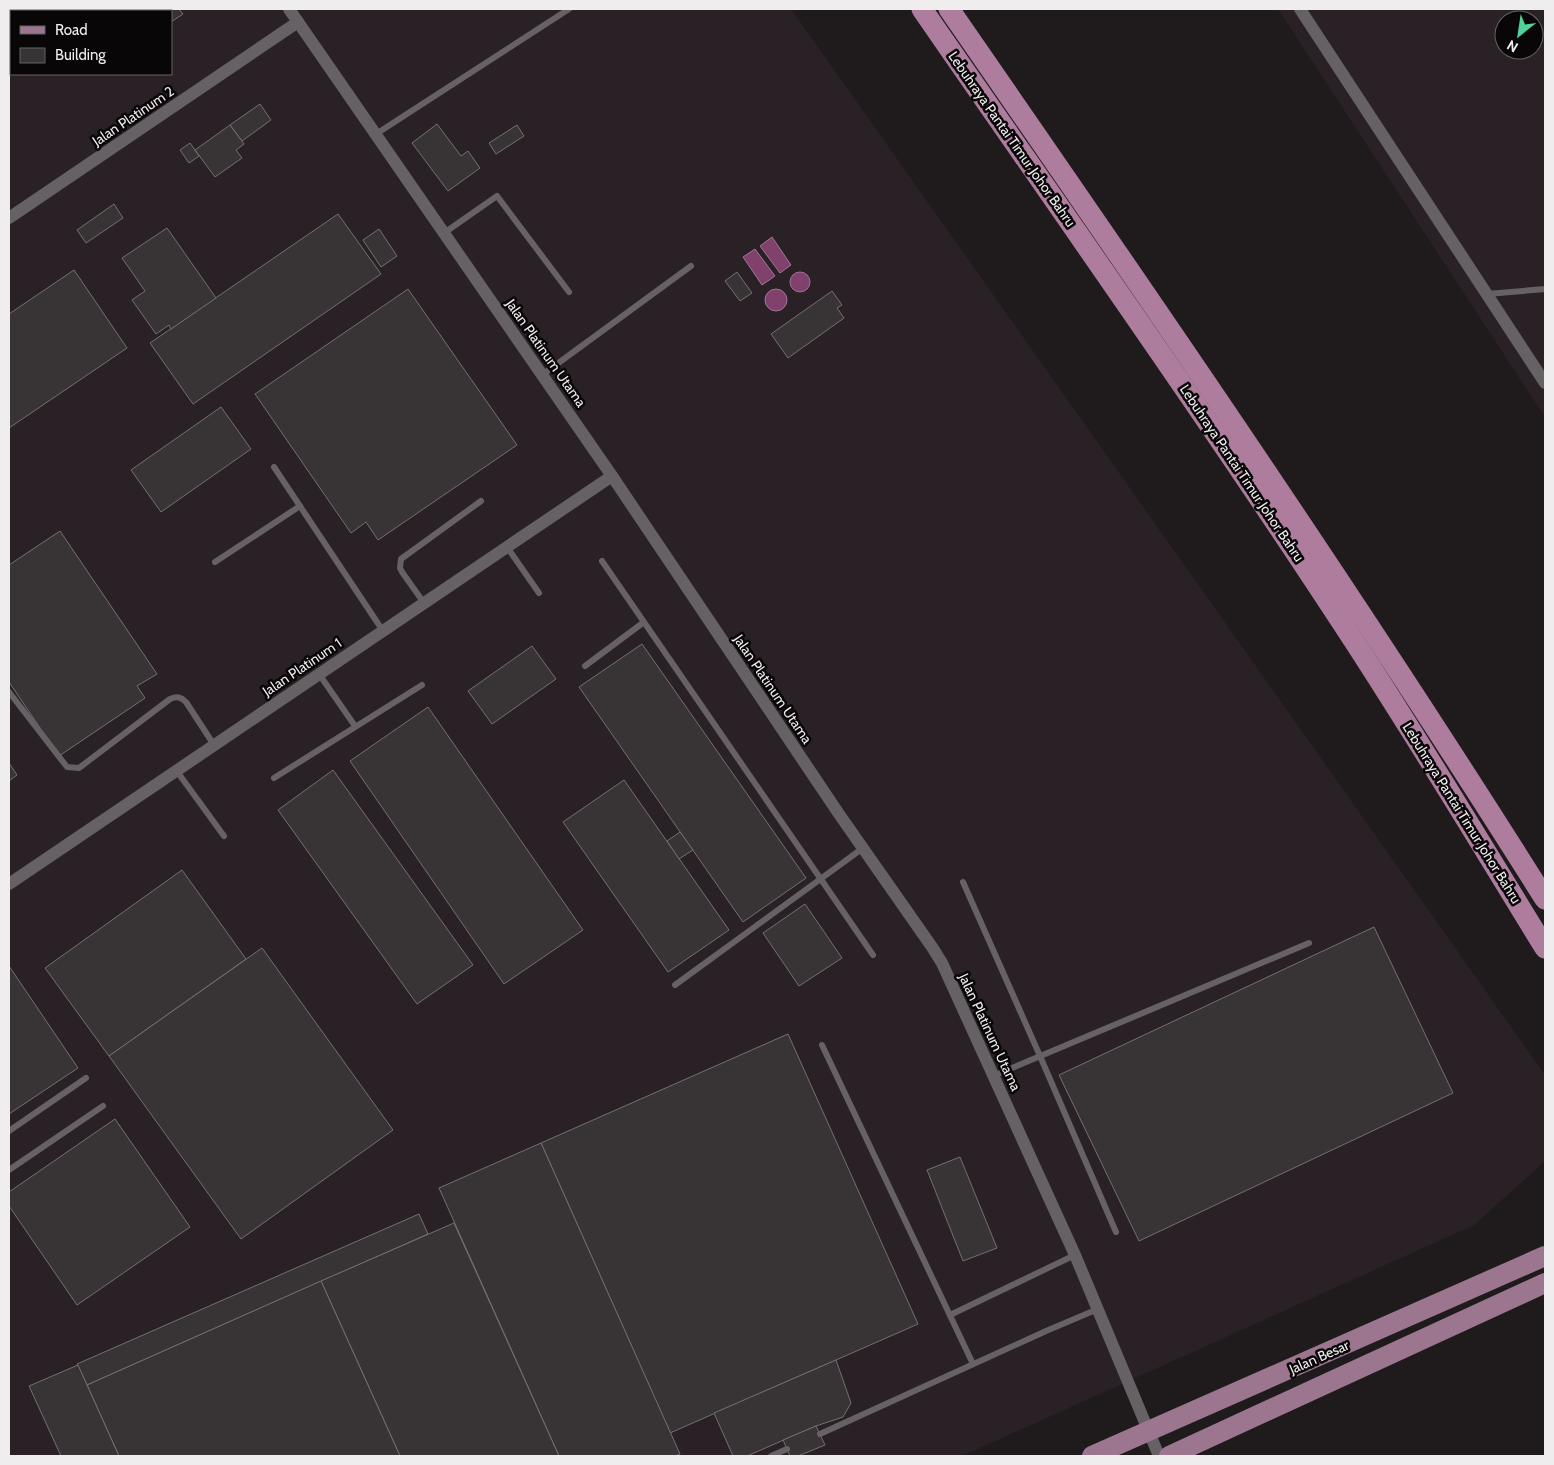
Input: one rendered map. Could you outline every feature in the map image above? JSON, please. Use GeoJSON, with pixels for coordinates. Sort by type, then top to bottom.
{"type":"FeatureCollection","features":[{"type":"Feature","properties":{"kind":"highway","name":"Lebuhraya Pantai Timur Johor Bahru"},"geometry":{"type":"LineString","coordinates":[[922,9],[1208,422],[1337,614],[1545,948]]}},
{"type":"Feature","properties":{"kind":"highway","name":"Lebuhraya Pantai Timur Johor Bahru"},"geometry":{"type":"LineString","coordinates":[[949,9],[1168,325],[1453,754],[1545,899]]}},
{"type":"Feature","properties":{"kind":"main road","name":"Jalan Besar"},"geometry":{"type":"LineString","coordinates":[[1092,1456],[1545,1256]]}},
{"type":"Feature","properties":{"kind":"main road","name":"Jalan Besar"},"geometry":{"type":"LineString","coordinates":[[1169,1456],[1545,1283]]}},
{"type":"Feature","properties":{"kind":"street","name":"Jalan Platinum Utama"},"geometry":{"type":"LineString","coordinates":[[289,9],[612,476],[862,848],[942,963],[1075,1255],[1159,1456]]}},
{"type":"Feature","properties":{"kind":"street"},"geometry":{"type":"LineString","coordinates":[[1300,9],[1545,383]]}},
{"type":"Feature","properties":{"kind":"street","name":"Jalan Platinum 2"},"geometry":{"type":"LineString","coordinates":[[9,218],[298,22]]}},
{"type":"Feature","properties":{"kind":"street","name":"Jalan Platinum 1"},"geometry":{"type":"LineString","coordinates":[[9,884],[612,476]]}},
{"type":"Feature","properties":{"kind":"lane"},"geometry":{"type":"LineString","coordinates":[[376,134],[569,9]]}},
{"type":"Feature","properties":{"kind":"lane"},"geometry":{"type":"LineString","coordinates":[[444,232],[497,196],[569,292]]}},
{"type":"Feature","properties":{"kind":"lane"},"geometry":{"type":"LineString","coordinates":[[542,375],[690,266]]}},
{"type":"Feature","properties":{"kind":"lane"},"geometry":{"type":"LineString","coordinates":[[1487,294],[1545,289]]}},
{"type":"Feature","properties":{"kind":"lane"},"geometry":{"type":"LineString","coordinates":[[274,467],[383,631]]}},
{"type":"Feature","properties":{"kind":"lane"},"geometry":{"type":"LineString","coordinates":[[424,603],[402,572],[400,568],[401,559],[481,501]]}},
{"type":"Feature","properties":{"kind":"lane"},"geometry":{"type":"LineString","coordinates":[[215,562],[300,506]]}},
{"type":"Feature","properties":{"kind":"lane"},"geometry":{"type":"LineString","coordinates":[[507,547],[539,593]]}},
{"type":"Feature","properties":{"kind":"lane"},"geometry":{"type":"LineString","coordinates":[[602,561],[873,955]]}},
{"type":"Feature","properties":{"kind":"lane"},"geometry":{"type":"LineString","coordinates":[[585,666],[644,622]]}},
{"type":"Feature","properties":{"kind":"lane"},"geometry":{"type":"LineString","coordinates":[[319,674],[355,726]]}},
{"type":"Feature","properties":{"kind":"lane"},"geometry":{"type":"LineString","coordinates":[[274,778],[422,685]]}},
{"type":"Feature","properties":{"kind":"lane"},"geometry":{"type":"LineString","coordinates":[[9,692],[67,767],[79,768],[174,697],[183,699],[186,702],[214,745]]}},
{"type":"Feature","properties":{"kind":"lane"},"geometry":{"type":"LineString","coordinates":[[176,770],[224,836]]}},
{"type":"Feature","properties":{"kind":"lane"},"geometry":{"type":"LineString","coordinates":[[675,985],[862,848]]}},
{"type":"Feature","properties":{"kind":"lane"},"geometry":{"type":"LineString","coordinates":[[963,882],[1116,1232]]}},
{"type":"Feature","properties":{"kind":"lane"},"geometry":{"type":"LineString","coordinates":[[993,1076],[1309,943]]}},
{"type":"Feature","properties":{"kind":"lane"},"geometry":{"type":"LineString","coordinates":[[822,1044],[973,1364]]}},
{"type":"Feature","properties":{"kind":"lane"},"geometry":{"type":"LineString","coordinates":[[9,1131],[86,1078]]}},
{"type":"Feature","properties":{"kind":"lane"},"geometry":{"type":"LineString","coordinates":[[9,1170],[103,1106]]}},
{"type":"Feature","properties":{"kind":"lane"},"geometry":{"type":"LineString","coordinates":[[950,1315],[1075,1255]]}},
{"type":"Feature","properties":{"kind":"lane"},"geometry":{"type":"LineString","coordinates":[[820,1434],[1098,1309]]}},
{"type":"Feature","properties":{"kind":"lane"},"geometry":{"type":"LineString","coordinates":[[771,1456],[786,1449]]}},
{"type":"Feature","properties":{"kind":"shaded area"},"geometry":{"type":"Polygon","coordinates":[[[9,9],[791,9],[1545,1075],[1545,1161],[1474,1225],[962,1456],[9,1456],[9,9]]]}},
{"type":"Feature","properties":{"kind":"shaded area"},"geometry":{"type":"Polygon","coordinates":[[[1278,9],[1545,9],[1545,417],[1278,9]]]}},
{"type":"Feature","properties":{"kind":"shaded area"},"geometry":{"type":"Polygon","coordinates":[[[772,237],[791,265],[780,273],[760,246],[772,237]]]}},
{"type":"Feature","properties":{"kind":"shaded area"},"geometry":{"type":"Polygon","coordinates":[[[755,249],[775,276],[762,285],[743,257],[755,249]]]}},
{"type":"Feature","properties":{"kind":"shaded area"},"geometry":{"type":"Polygon","coordinates":[[[796,272],[804,272],[810,278],[810,286],[804,292],[796,292],[790,286],[790,278],[796,272]]]}},
{"type":"Feature","properties":{"kind":"shaded area"},"geometry":{"type":"Polygon","coordinates":[[[776,289],[784,292],[787,300],[784,308],[776,311],[768,308],[765,300],[768,292],[776,289]]]}},
{"type":"Feature","properties":{"kind":"building"},"geometry":{"type":"Polygon","coordinates":[[[179,9],[183,14],[172,21],[172,10],[57,10],[179,9]]]}},
{"type":"Feature","properties":{"kind":"building"},"geometry":{"type":"Polygon","coordinates":[[[260,104],[271,120],[242,141],[230,125],[260,104]]]}},
{"type":"Feature","properties":{"kind":"building"},"geometry":{"type":"Polygon","coordinates":[[[437,124],[461,156],[468,151],[480,168],[448,191],[412,143],[437,124]]]}},
{"type":"Feature","properties":{"kind":"building"},"geometry":{"type":"Polygon","coordinates":[[[230,125],[244,144],[236,150],[242,158],[215,177],[195,150],[230,125]]]}},
{"type":"Feature","properties":{"kind":"building"},"geometry":{"type":"Polygon","coordinates":[[[517,125],[524,136],[496,154],[489,143],[517,125]]]}},
{"type":"Feature","properties":{"kind":"building"},"geometry":{"type":"Polygon","coordinates":[[[190,143],[199,156],[189,163],[180,150],[190,143]]]}},
{"type":"Feature","properties":{"kind":"building"},"geometry":{"type":"Polygon","coordinates":[[[114,204],[123,218],[86,243],[77,230],[114,204]]]}},
{"type":"Feature","properties":{"kind":"building"},"geometry":{"type":"Polygon","coordinates":[[[338,214],[381,274],[193,404],[150,343],[338,214]]]}},
{"type":"Feature","properties":{"kind":"building"},"geometry":{"type":"Polygon","coordinates":[[[167,228],[216,298],[171,329],[169,325],[156,334],[132,300],[145,291],[122,258],[167,228]]]}},
{"type":"Feature","properties":{"kind":"building"},"geometry":{"type":"Polygon","coordinates":[[[379,229],[397,256],[381,267],[363,240],[379,229]]]}},
{"type":"Feature","properties":{"kind":"building"},"geometry":{"type":"Polygon","coordinates":[[[74,270],[127,348],[9,428],[9,314],[74,270]]]}},
{"type":"Feature","properties":{"kind":"building"},"geometry":{"type":"Polygon","coordinates":[[[737,272],[752,293],[740,301],[725,281],[737,272]]]}},
{"type":"Feature","properties":{"kind":"building"},"geometry":{"type":"Polygon","coordinates":[[[408,289],[517,445],[378,540],[366,522],[351,533],[255,394],[408,289]]]}},
{"type":"Feature","properties":{"kind":"building"},"geometry":{"type":"Polygon","coordinates":[[[832,291],[842,305],[837,308],[844,318],[788,358],[771,334],[832,291]]]}},
{"type":"Feature","properties":{"kind":"building"},"geometry":{"type":"Polygon","coordinates":[[[221,407],[251,449],[161,512],[131,470],[221,407]]]}},
{"type":"Feature","properties":{"kind":"building"},"geometry":{"type":"Polygon","coordinates":[[[60,531],[157,674],[137,686],[145,698],[59,756],[9,682],[9,565],[60,531]]]}},
{"type":"Feature","properties":{"kind":"building"},"geometry":{"type":"Polygon","coordinates":[[[642,644],[806,878],[743,922],[579,687],[642,644]]]}},
{"type":"Feature","properties":{"kind":"building"},"geometry":{"type":"Polygon","coordinates":[[[532,646],[556,679],[492,724],[468,691],[532,646]]]}},
{"type":"Feature","properties":{"kind":"building"},"geometry":{"type":"Polygon","coordinates":[[[428,707],[583,930],[504,984],[350,761],[428,707]]]}},
{"type":"Feature","properties":{"kind":"building"},"geometry":{"type":"Polygon","coordinates":[[[9,763],[17,775],[9,781],[9,763]]]}},
{"type":"Feature","properties":{"kind":"building"},"geometry":{"type":"Polygon","coordinates":[[[333,770],[473,965],[417,1004],[278,810],[333,770]]]}},
{"type":"Feature","properties":{"kind":"building"},"geometry":{"type":"Polygon","coordinates":[[[624,780],[729,930],[668,972],[563,822],[624,780]]]}},
{"type":"Feature","properties":{"kind":"building"},"geometry":{"type":"Polygon","coordinates":[[[680,832],[693,850],[679,859],[667,841],[680,832]]]}},
{"type":"Feature","properties":{"kind":"building"},"geometry":{"type":"Polygon","coordinates":[[[182,870],[246,959],[109,1056],[45,968],[182,870]]]}},
{"type":"Feature","properties":{"kind":"building"},"geometry":{"type":"Polygon","coordinates":[[[805,904],[842,958],[799,986],[763,933],[805,904]]]}},
{"type":"Feature","properties":{"kind":"building"},"geometry":{"type":"Polygon","coordinates":[[[1374,927],[1453,1093],[1139,1241],[1059,1075],[1374,927]]]}},
{"type":"Feature","properties":{"kind":"building"},"geometry":{"type":"Polygon","coordinates":[[[262,948],[393,1130],[241,1239],[109,1056],[262,948]]]}},
{"type":"Feature","properties":{"kind":"building"},"geometry":{"type":"Polygon","coordinates":[[[9,966],[78,1068],[9,1114],[9,966]]]}},
{"type":"Feature","properties":{"kind":"building"},"geometry":{"type":"Polygon","coordinates":[[[788,1034],[918,1324],[670,1433],[541,1143],[788,1034]]]}},
{"type":"Feature","properties":{"kind":"building"},"geometry":{"type":"Polygon","coordinates":[[[115,1119],[190,1227],[77,1305],[9,1206],[9,1192],[115,1119]]]}},
{"type":"Feature","properties":{"kind":"building"},"geometry":{"type":"Polygon","coordinates":[[[541,1143],[680,1454],[675,1456],[559,1456],[439,1188],[541,1143]]]}},
{"type":"Feature","properties":{"kind":"building"},"geometry":{"type":"Polygon","coordinates":[[[960,1157],[997,1248],[963,1261],[927,1170],[960,1157]]]}},
{"type":"Feature","properties":{"kind":"building"},"geometry":{"type":"Polygon","coordinates":[[[419,1214],[428,1234],[87,1385],[77,1364],[419,1214]]]}},
{"type":"Feature","properties":{"kind":"building"},"geometry":{"type":"Polygon","coordinates":[[[454,1223],[559,1456],[400,1456],[321,1281],[454,1223]]]}},
{"type":"Feature","properties":{"kind":"building"},"geometry":{"type":"Polygon","coordinates":[[[321,1281],[400,1456],[119,1456],[87,1385],[321,1281]]]}},
{"type":"Feature","properties":{"kind":"building"},"geometry":{"type":"Polygon","coordinates":[[[836,1360],[851,1403],[843,1417],[816,1426],[747,1456],[733,1456],[714,1413],[836,1360]]]}},
{"type":"Feature","properties":{"kind":"building"},"geometry":{"type":"Polygon","coordinates":[[[78,1365],[119,1456],[61,1456],[29,1386],[78,1365]]]}},
{"type":"Feature","properties":{"kind":"building"},"geometry":{"type":"Polygon","coordinates":[[[816,1426],[825,1445],[798,1456],[790,1456],[783,1440],[816,1426]]]}}]}
